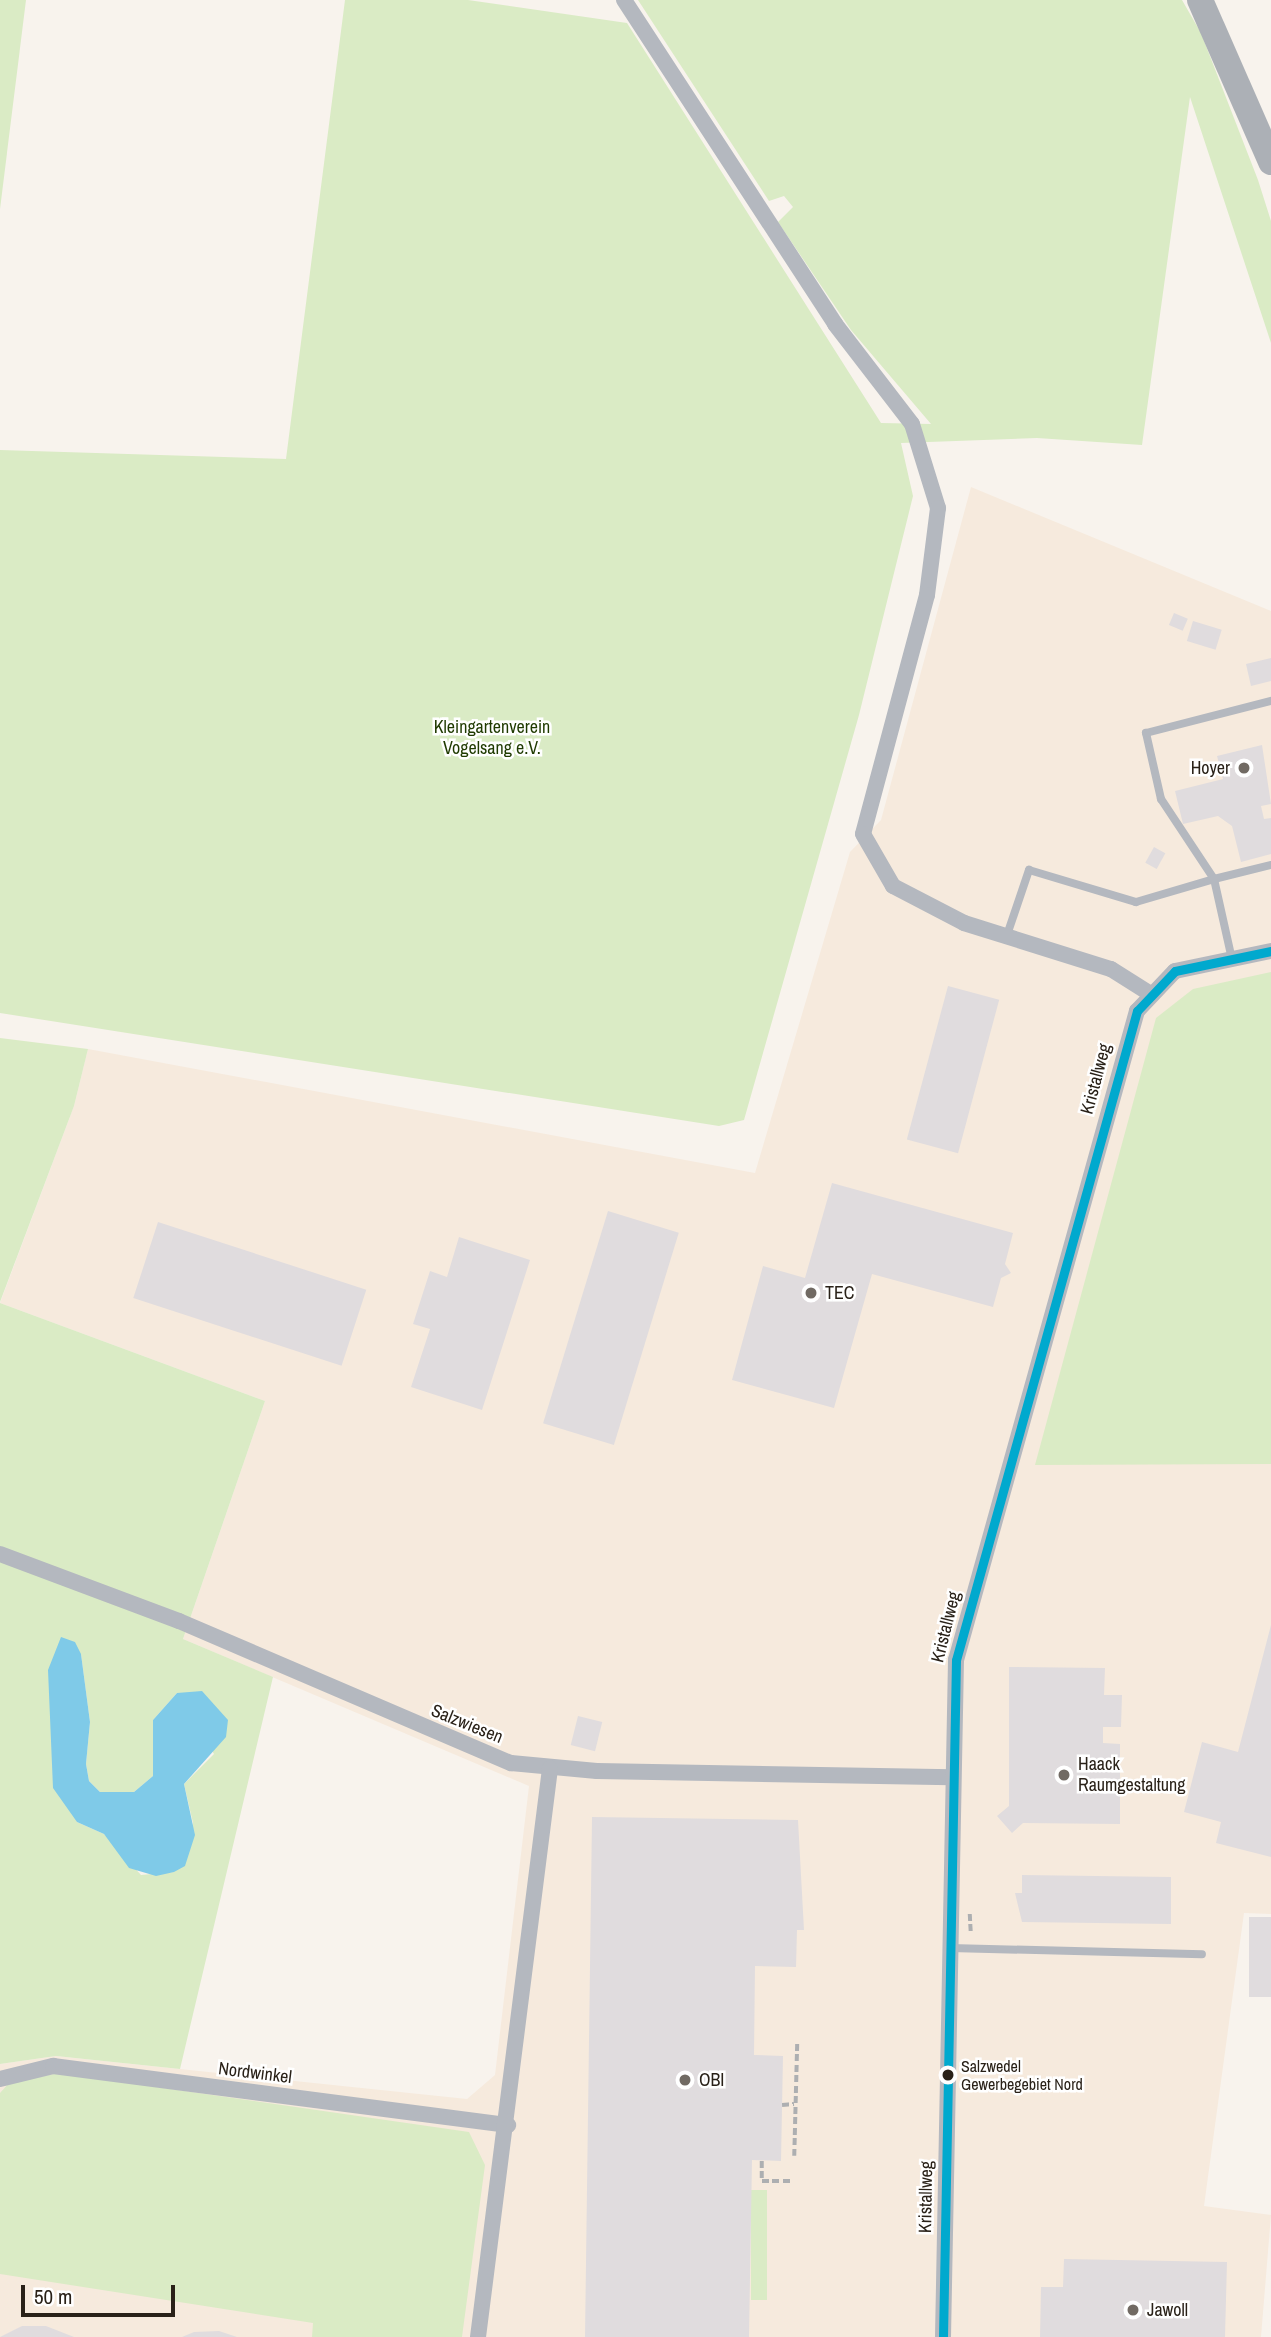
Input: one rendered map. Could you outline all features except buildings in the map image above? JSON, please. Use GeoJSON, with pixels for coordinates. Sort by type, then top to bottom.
{"type":"FeatureCollection","features":[{"type":"Feature","properties":{"kind":"main road"},"geometry":{"type":"LineString","coordinates":[[1200,0],[1271,162]]}},
{"type":"Feature","properties":{"kind":"street"},"geometry":{"type":"LineString","coordinates":[[624,0],[835,324],[912,424],[939,508],[926,595],[863,834],[893,886],[964,923],[1111,969],[1149,993]]}},
{"type":"Feature","properties":{"kind":"street","name":"Kristallweg"},"geometry":{"type":"LineString","coordinates":[[943,2337],[956,1660],[1129,1032],[1149,993],[1175,971],[1231,955],[1271,951]]}},
{"type":"Feature","properties":{"kind":"street","name":"Salzwiesen"},"geometry":{"type":"LineString","coordinates":[[0,1554],[179,1621],[473,1749],[550,1769],[952,1777]]}},
{"type":"Feature","properties":{"kind":"street"},"geometry":{"type":"LineString","coordinates":[[478,2337],[508,2125],[550,1769]]}},
{"type":"Feature","properties":{"kind":"street","name":"Nordwinkel"},"geometry":{"type":"LineString","coordinates":[[0,2080],[53,2066],[508,2125]]}},
{"type":"Feature","properties":{"kind":"lane"},"geometry":{"type":"LineString","coordinates":[[1231,955],[1214,879],[1161,799],[1146,733],[1271,701]]}},
{"type":"Feature","properties":{"kind":"lane"},"geometry":{"type":"LineString","coordinates":[[1007,935],[1029,870],[1136,902],[1271,865]]}},
{"type":"Feature","properties":{"kind":"lane"},"geometry":{"type":"LineString","coordinates":[[949,1948],[1202,1954]]}},
{"type":"Feature","properties":{"kind":"path"},"geometry":{"type":"LineString","coordinates":[[968,1908],[971,1948]]}},
{"type":"Feature","properties":{"kind":"path"},"geometry":{"type":"LineString","coordinates":[[794,2156],[797,2045]]}},
{"type":"Feature","properties":{"kind":"path"},"geometry":{"type":"LineString","coordinates":[[782,2105],[794,2104]]}},
{"type":"Feature","properties":{"kind":"path"},"geometry":{"type":"LineString","coordinates":[[762,2161],[762,2181],[793,2181]]}},
{"type":"Feature","properties":{"kind":"shaded area"},"geometry":{"type":"Polygon","coordinates":[[[971,487],[1271,611],[1271,1914],[1244,1913],[1204,2206],[1271,2215],[1261,2337],[0,2337],[0,2064],[56,2056],[467,2099],[495,2075],[529,1786],[183,1639],[265,1401],[0,1303],[74,1106],[88,1049],[755,1173],[850,852],[881,820],[971,487]]]}},
{"type":"Feature","properties":{"kind":"green space"},"geometry":{"type":"Polygon","coordinates":[[[0,0],[26,0],[0,209],[0,0]]]}},
{"type":"Feature","properties":{"kind":"green space","name":"Kleingartenverein Vogelsang e.V."},"geometry":{"type":"Polygon","coordinates":[[[345,0],[468,0],[627,23],[881,423],[931,424],[851,330],[778,222],[793,207],[784,196],[769,201],[638,0],[1182,0],[1201,33],[1258,180],[1271,221],[1271,343],[1190,97],[1142,445],[1037,438],[901,443],[913,496],[859,715],[744,1120],[719,1126],[0,1013],[0,450],[286,459],[345,0]]]}},
{"type":"Feature","properties":{"kind":"green space"},"geometry":{"type":"Polygon","coordinates":[[[1271,972],[1271,1464],[1035,1465],[1156,1018],[1193,989],[1271,972]]]}},
{"type":"Feature","properties":{"kind":"green space"},"geometry":{"type":"Polygon","coordinates":[[[0,1038],[88,1049],[74,1106],[0,1302],[0,1038]]]}},
{"type":"Feature","properties":{"kind":"green space"},"geometry":{"type":"Polygon","coordinates":[[[0,1303],[265,1401],[183,1639],[273,1677],[180,2069],[56,2056],[0,2064],[0,1303]],[[81,1654],[54,1718],[77,1822],[104,1834],[141,1875],[174,1872],[193,1823],[184,1784],[214,1754],[177,1693],[153,1720],[153,1776],[134,1792],[100,1792],[89,1781],[86,1764],[90,1722],[81,1654]]]}},
{"type":"Feature","properties":{"kind":"green space"},"geometry":{"type":"Polygon","coordinates":[[[59,2073],[469,2132],[485,2165],[462,2337],[312,2337],[313,2323],[0,2274],[0,2093],[9,2083],[59,2073]]]}},
{"type":"Feature","properties":{"kind":"green space"},"geometry":{"type":"Polygon","coordinates":[[[751,2190],[767,2190],[767,2300],[751,2300],[751,2190]]]}},
{"type":"Feature","properties":{"kind":"water"},"geometry":{"type":"Polygon","coordinates":[[[61,1637],[75,1642],[81,1654],[90,1722],[86,1764],[89,1781],[100,1792],[134,1792],[153,1776],[153,1720],[177,1693],[202,1691],[228,1720],[226,1737],[184,1784],[195,1835],[185,1866],[174,1872],[156,1876],[129,1868],[104,1834],[77,1822],[53,1788],[48,1670],[61,1637]]]}},
{"type":"Feature","properties":{"kind":"transit line"},"geometry":{"type":"LineString","coordinates":[[943,2337],[956,1660],[1137,1011],[1175,971],[1271,951]]}},
{"type":"Feature","properties":{"kind":"place","name":"Hoyer"},"geometry":{"type":"Point","coordinates":[1244,768]}},
{"type":"Feature","properties":{"kind":"place","name":"TEC"},"geometry":{"type":"Point","coordinates":[811,1293]}},
{"type":"Feature","properties":{"kind":"place","name":"Haack Raumgestaltung"},"geometry":{"type":"Point","coordinates":[1064,1775]}},
{"type":"Feature","properties":{"kind":"place","name":"Salzwedel Gewerbegebiet Nord"},"geometry":{"type":"Point","coordinates":[948,2075]}},
{"type":"Feature","properties":{"kind":"place","name":"OBI"},"geometry":{"type":"Point","coordinates":[685,2080]}},
{"type":"Feature","properties":{"kind":"place","name":"Jawoll"},"geometry":{"type":"Point","coordinates":[1133,2310]}}]}
